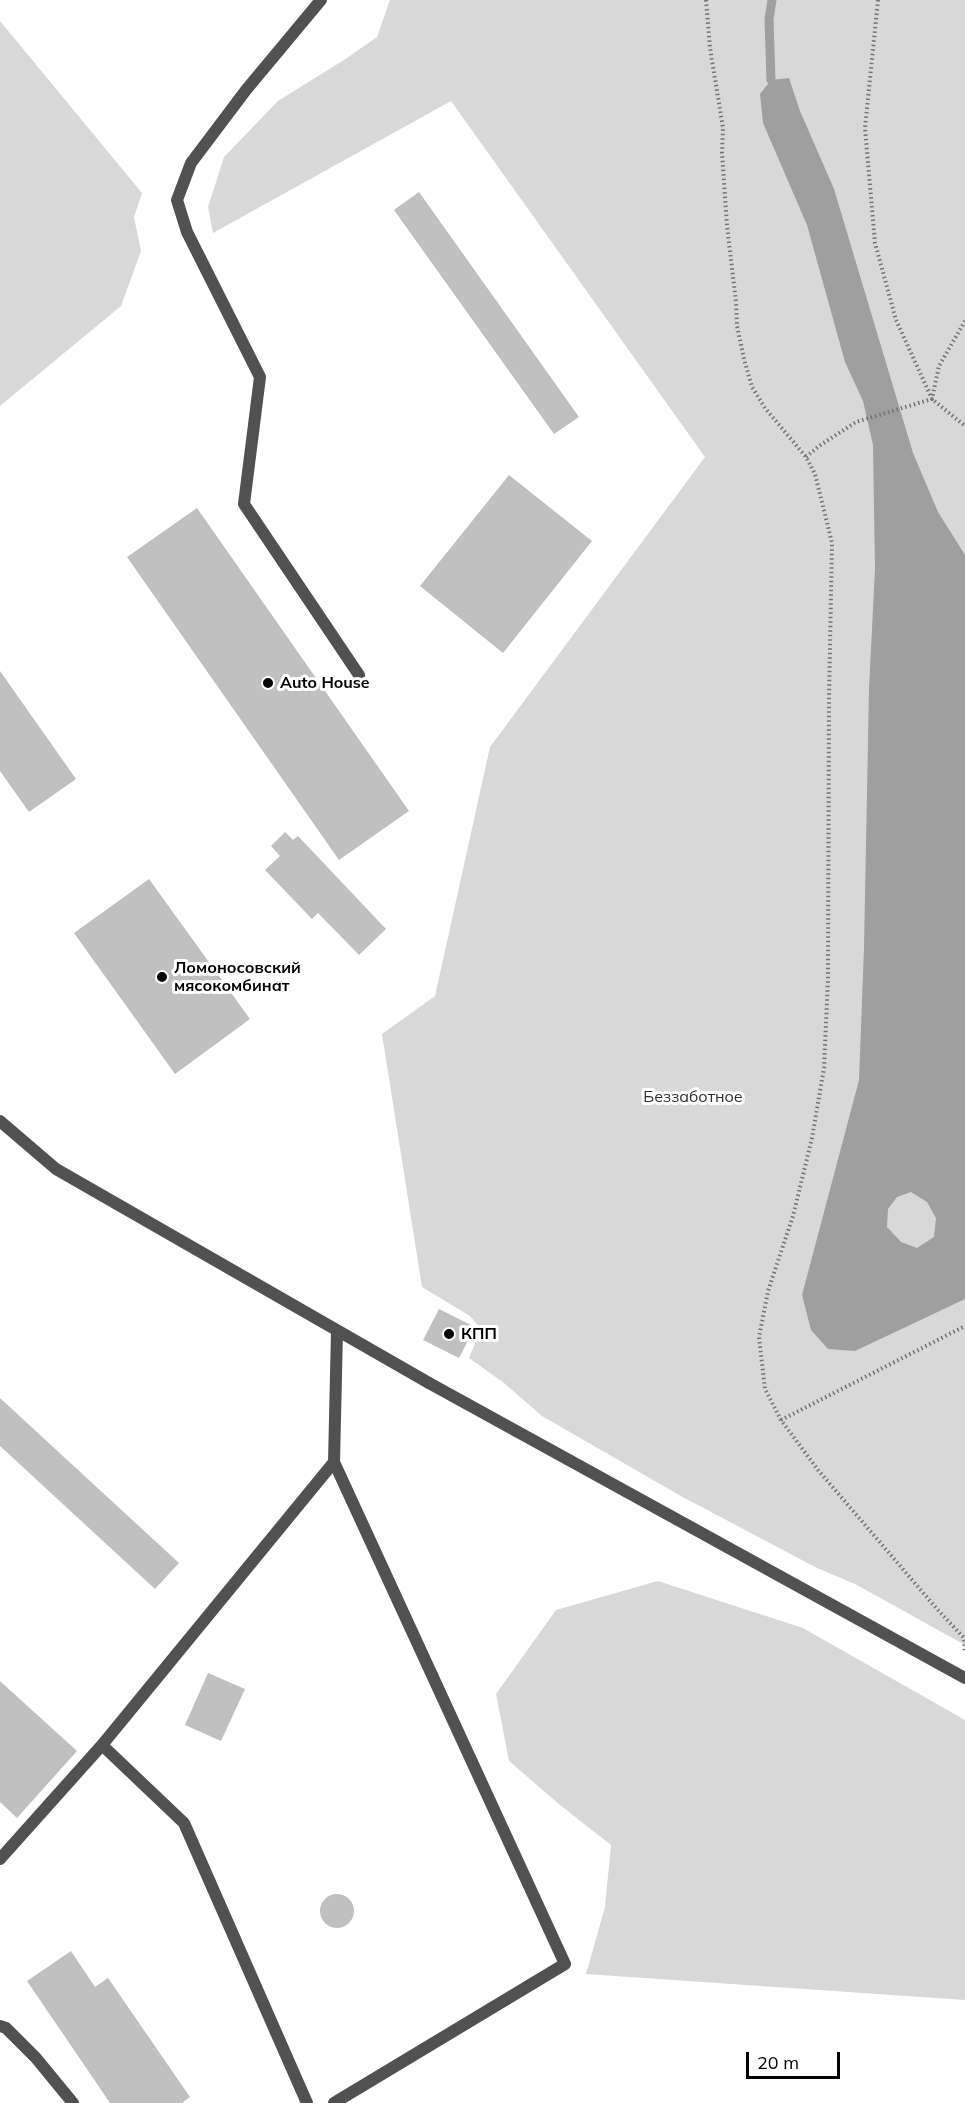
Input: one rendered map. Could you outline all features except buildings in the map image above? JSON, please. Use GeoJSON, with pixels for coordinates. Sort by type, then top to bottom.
{"type":"FeatureCollection","features":[{"type":"Feature","properties":{"kind":"street"},"geometry":{"type":"LineString","coordinates":[[321,0],[246,90],[191,163],[177,200],[187,232],[260,377],[244,504],[359,675]]}},
{"type":"Feature","properties":{"kind":"street"},"geometry":{"type":"LineString","coordinates":[[0,1121],[56,1169],[429,1383],[965,1678]]}},
{"type":"Feature","properties":{"kind":"street"},"geometry":{"type":"LineString","coordinates":[[334,2103],[565,1964],[334,1462],[337,1331]]}},
{"type":"Feature","properties":{"kind":"street"},"geometry":{"type":"LineString","coordinates":[[0,1859],[102,1745],[334,1462]]}},
{"type":"Feature","properties":{"kind":"street"},"geometry":{"type":"LineString","coordinates":[[102,1745],[184,1823],[307,2103]]}},
{"type":"Feature","properties":{"kind":"street"},"geometry":{"type":"LineString","coordinates":[[0,2026],[6,2028],[36,2058],[73,2103]]}},
{"type":"Feature","properties":{"kind":"path"},"geometry":{"type":"LineString","coordinates":[[706,0],[710,48],[723,128],[722,153],[727,226],[737,326],[752,387],[765,408],[806,457],[815,474],[832,543],[828,979],[824,1068],[812,1137],[793,1216],[768,1292],[759,1337],[765,1389],[781,1420],[825,1479],[964,1638],[965,1653]]}},
{"type":"Feature","properties":{"kind":"path"},"geometry":{"type":"LineString","coordinates":[[878,0],[865,128],[875,243],[896,320],[932,399],[965,426]]}},
{"type":"Feature","properties":{"kind":"path"},"geometry":{"type":"LineString","coordinates":[[932,399],[939,366],[965,321]]}},
{"type":"Feature","properties":{"kind":"path"},"geometry":{"type":"LineString","coordinates":[[806,457],[856,422],[932,399]]}},
{"type":"Feature","properties":{"kind":"path"},"geometry":{"type":"LineString","coordinates":[[781,1420],[965,1326]]}},
{"type":"Feature","properties":{"kind":"green space","name":"Беззаботное"},"geometry":{"type":"Polygon","coordinates":[[[390,0],[965,0],[965,1645],[857,1585],[815,1567],[679,1495],[542,1416],[504,1383],[469,1358],[481,1329],[470,1316],[422,1287],[382,1034],[435,996],[490,747],[705,457],[451,101],[213,233],[208,207],[224,157],[278,101],[377,37],[390,0]]]}},
{"type":"Feature","properties":{"kind":"green space"},"geometry":{"type":"Polygon","coordinates":[[[0,21],[142,193],[134,217],[141,251],[121,306],[0,406],[0,21]]]}},
{"type":"Feature","properties":{"kind":"green space"},"geometry":{"type":"Polygon","coordinates":[[[658,1581],[803,1628],[965,1720],[965,2000],[586,1974],[605,1907],[611,1845],[509,1761],[496,1694],[556,1610],[658,1581]]]}},
{"type":"Feature","properties":{"kind":"shaded area"},"geometry":{"type":"Polygon","coordinates":[[[789,78],[800,111],[834,189],[913,453],[938,512],[965,555],[965,1299],[855,1351],[828,1349],[811,1330],[802,1295],[859,1080],[869,688],[875,569],[873,445],[863,401],[845,362],[807,225],[763,123],[760,94],[771,80],[789,78]],[[911,1192],[897,1197],[888,1209],[887,1227],[901,1242],[917,1248],[934,1237],[936,1218],[927,1202],[911,1192]]]}},
{"type":"Feature","properties":{"kind":"waterway"},"geometry":{"type":"LineString","coordinates":[[771,80],[769,19],[772,0]]}},
{"type":"Feature","properties":{"kind":"place","name":"Auto House"},"geometry":{"type":"Point","coordinates":[268,683]}},
{"type":"Feature","properties":{"kind":"place","name":"Ломоносовский мясокомбинат"},"geometry":{"type":"Point","coordinates":[162,977]}},
{"type":"Feature","properties":{"kind":"place","name":"КПП"},"geometry":{"type":"Point","coordinates":[449,1334]}}]}
